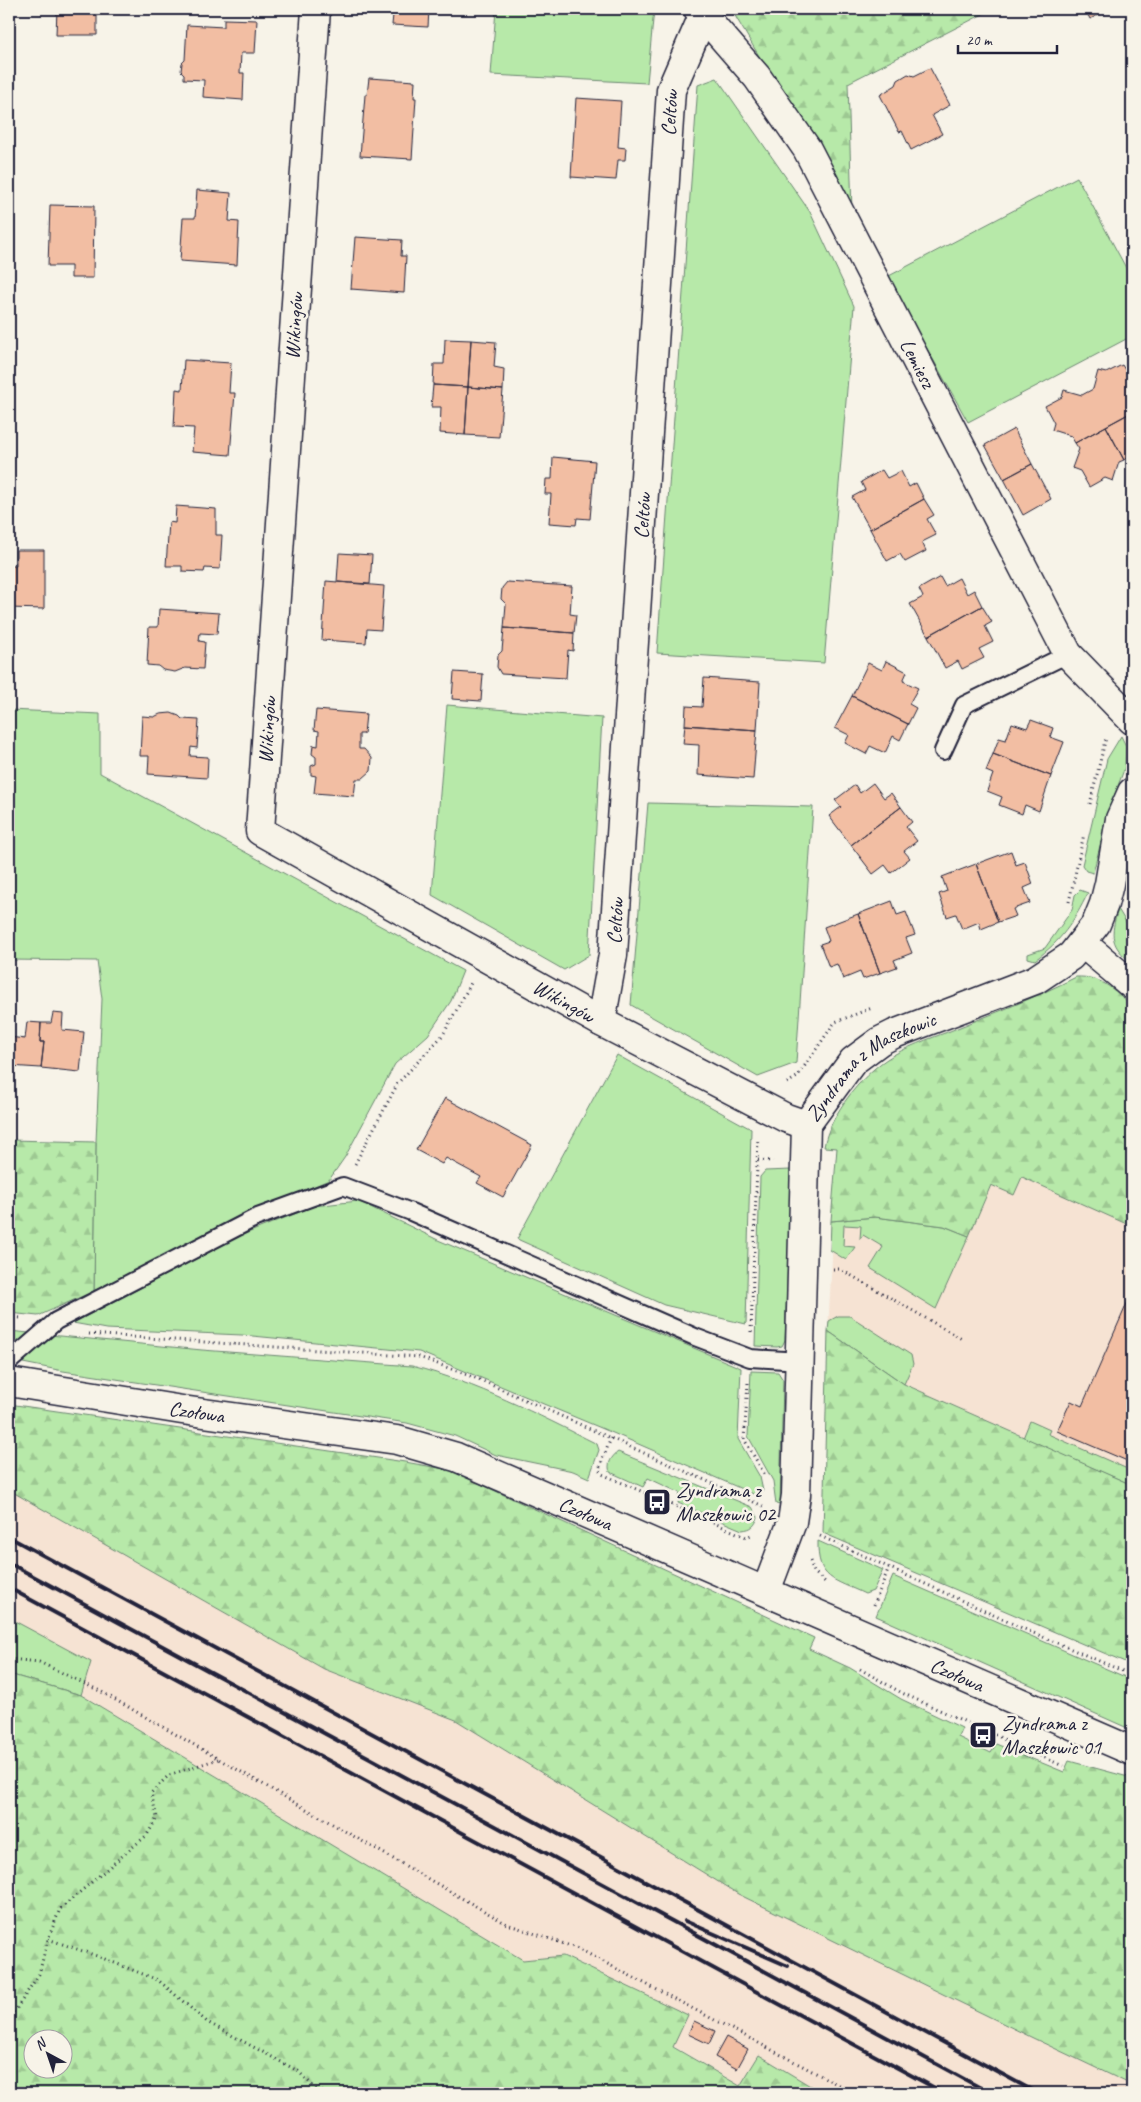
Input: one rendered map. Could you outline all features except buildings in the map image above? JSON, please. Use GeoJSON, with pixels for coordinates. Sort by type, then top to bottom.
{"type":"FeatureCollection","features":[{"type":"Feature","properties":{"kind":"street","name":"Wikingów"},"geometry":{"type":"LineString","coordinates":[[316,9],[260,831],[601,1022],[760,1105],[786,1118],[806,1125]]}},
{"type":"Feature","properties":{"kind":"street","name":"Lemiesz"},"geometry":{"type":"LineString","coordinates":[[701,13],[757,77],[807,149],[1068,654],[1129,716]]}},
{"type":"Feature","properties":{"kind":"street","name":"Celtów"},"geometry":{"type":"LineString","coordinates":[[601,1022],[613,955],[671,90],[701,13]]}},
{"type":"Feature","properties":{"kind":"street","name":"Zyndrama z Maszkowic"},"geometry":{"type":"LineString","coordinates":[[766,1591],[792,1522],[796,1495],[806,1125],[854,1061],[880,1041],[1035,980],[1071,956],[1096,924],[1104,904],[1120,819],[1132,792]]}},
{"type":"Feature","properties":{"kind":"street"},"geometry":{"type":"LineString","coordinates":[[1082,943],[1132,985]]}},
{"type":"Feature","properties":{"kind":"street","name":"Czołowa"},"geometry":{"type":"LineString","coordinates":[[9,1382],[182,1410],[396,1440],[456,1457],[1132,1751]]}},
{"type":"Feature","properties":{"kind":"lane"},"geometry":{"type":"LineString","coordinates":[[943,751],[964,705],[1068,654]]}},
{"type":"Feature","properties":{"kind":"lane"},"geometry":{"type":"LineString","coordinates":[[9,1362],[56,1321],[255,1218],[343,1186],[411,1212],[695,1337],[750,1358],[801,1362]]}},
{"type":"Feature","properties":{"kind":"path"},"geometry":{"type":"LineString","coordinates":[[1090,805],[1105,741],[1129,716]]}},
{"type":"Feature","properties":{"kind":"path"},"geometry":{"type":"LineString","coordinates":[[1068,909],[1084,833]]}},
{"type":"Feature","properties":{"kind":"path"},"geometry":{"type":"LineString","coordinates":[[343,1186],[398,1082],[443,1035],[484,957]]}},
{"type":"Feature","properties":{"kind":"path"},"geometry":{"type":"LineString","coordinates":[[767,1484],[765,1475],[744,1439],[750,1358],[759,1128],[751,1124],[769,1088],[777,1090],[797,1077],[835,1022],[881,1005]]}},
{"type":"Feature","properties":{"kind":"path"},"geometry":{"type":"LineString","coordinates":[[825,1268],[840,1270],[962,1339]]}},
{"type":"Feature","properties":{"kind":"path"},"geometry":{"type":"LineString","coordinates":[[9,1317],[56,1321],[81,1334],[419,1357],[478,1379],[768,1508],[792,1522],[888,1567],[1132,1675]]}},
{"type":"Feature","properties":{"kind":"path"},"geometry":{"type":"LineString","coordinates":[[611,1438],[599,1469],[602,1474],[746,1537],[757,1534]]}},
{"type":"Feature","properties":{"kind":"path"},"geometry":{"type":"LineString","coordinates":[[809,1559],[814,1572],[825,1582],[832,1585]]}},
{"type":"Feature","properties":{"kind":"path"},"geometry":{"type":"LineString","coordinates":[[867,1601],[874,1605],[888,1567]]}},
{"type":"Feature","properties":{"kind":"path"},"geometry":{"type":"LineString","coordinates":[[9,1659],[39,1662],[100,1692],[507,1924],[579,1949],[854,2093]]}},
{"type":"Feature","properties":{"kind":"path"},"geometry":{"type":"LineString","coordinates":[[9,2014],[15,2011],[39,1974],[48,1939],[60,1910],[147,1835],[157,1818],[151,1793],[169,1775],[219,1759]]}},
{"type":"Feature","properties":{"kind":"path"},"geometry":{"type":"LineString","coordinates":[[48,1939],[158,1980],[207,2022],[298,2071],[320,2093]]}},
{"type":"Feature","properties":{"kind":"shaded area"},"geometry":{"type":"Polygon","coordinates":[[[1132,1022],[1132,1485],[904,1384],[828,1331],[834,1221],[1132,1022]]]}},
{"type":"Feature","properties":{"kind":"shaded area"},"geometry":{"type":"Polygon","coordinates":[[[9,1490],[324,1669],[456,1720],[738,1894],[1132,2085],[1132,2093],[822,2093],[759,2055],[740,2086],[673,2046],[688,2015],[564,1956],[523,1960],[81,1695],[9,1674],[9,1490]]]}},
{"type":"Feature","properties":{"kind":"green space"},"geometry":{"type":"Polygon","coordinates":[[[496,9],[654,9],[647,83],[491,75],[496,9]]]}},
{"type":"Feature","properties":{"kind":"green space"},"geometry":{"type":"Polygon","coordinates":[[[731,9],[985,9],[987,12],[848,83],[852,212],[731,9]]]}},
{"type":"Feature","properties":{"kind":"green space"},"geometry":{"type":"Polygon","coordinates":[[[717,78],[810,212],[854,306],[824,663],[657,653],[698,85],[717,78]]]}},
{"type":"Feature","properties":{"kind":"green space"},"geometry":{"type":"Polygon","coordinates":[[[1077,177],[1132,279],[1132,336],[968,422],[887,277],[1077,177]]]}},
{"type":"Feature","properties":{"kind":"green space"},"geometry":{"type":"Polygon","coordinates":[[[447,705],[602,718],[589,955],[564,970],[432,895],[447,705]]]}},
{"type":"Feature","properties":{"kind":"green space"},"geometry":{"type":"Polygon","coordinates":[[[9,710],[100,714],[100,773],[463,971],[451,1001],[428,1035],[395,1064],[345,1157],[329,1180],[293,1195],[94,1291],[96,1142],[102,999],[97,961],[9,960],[9,710]]]}},
{"type":"Feature","properties":{"kind":"green space"},"geometry":{"type":"Polygon","coordinates":[[[1121,736],[1126,746],[1125,767],[1110,807],[1093,873],[1086,871],[1082,865],[1107,759],[1121,736]]]}},
{"type":"Feature","properties":{"kind":"green space"},"geometry":{"type":"Polygon","coordinates":[[[648,803],[813,807],[796,1063],[758,1077],[631,1005],[648,803]]]}},
{"type":"Feature","properties":{"kind":"green space"},"geometry":{"type":"Polygon","coordinates":[[[1080,890],[1088,893],[1060,938],[1035,960],[1028,958],[1028,954],[1045,948],[1072,910],[1075,895],[1080,890]]]}},
{"type":"Feature","properties":{"kind":"green space"},"geometry":{"type":"Polygon","coordinates":[[[1118,909],[1132,932],[1132,963],[1119,951],[1114,939],[1113,933],[1118,909]]]}},
{"type":"Feature","properties":{"kind":"green space"},"geometry":{"type":"Polygon","coordinates":[[[1076,977],[1100,981],[1132,1005],[1131,1226],[1022,1177],[1014,1195],[991,1185],[969,1236],[944,1226],[875,1217],[831,1221],[837,1148],[824,1147],[827,1135],[839,1110],[857,1086],[877,1066],[909,1047],[1013,1006],[1076,977]]]}},
{"type":"Feature","properties":{"kind":"green space"},"geometry":{"type":"Polygon","coordinates":[[[617,1055],[751,1129],[746,1324],[664,1305],[517,1239],[617,1055]]]}},
{"type":"Feature","properties":{"kind":"green space"},"geometry":{"type":"Polygon","coordinates":[[[9,1140],[96,1142],[94,1291],[38,1316],[9,1313],[9,1140]]]}},
{"type":"Feature","properties":{"kind":"green space"},"geometry":{"type":"Polygon","coordinates":[[[791,1170],[785,1340],[782,1346],[777,1347],[755,1346],[760,1177],[765,1171],[791,1170]]]}},
{"type":"Feature","properties":{"kind":"green space"},"geometry":{"type":"Polygon","coordinates":[[[358,1201],[438,1240],[741,1368],[738,1439],[760,1477],[763,1491],[758,1496],[419,1352],[242,1335],[106,1329],[73,1323],[240,1236],[314,1206],[358,1201]]]}},
{"type":"Feature","properties":{"kind":"green space"},"geometry":{"type":"Polygon","coordinates":[[[875,1217],[944,1226],[969,1236],[936,1309],[870,1268],[883,1247],[863,1235],[860,1239],[861,1226],[844,1225],[843,1246],[855,1247],[846,1260],[830,1250],[831,1221],[875,1217]]]}},
{"type":"Feature","properties":{"kind":"green space"},"geometry":{"type":"Polygon","coordinates":[[[838,1316],[850,1316],[911,1355],[913,1364],[904,1384],[828,1331],[829,1321],[838,1316]]]}},
{"type":"Feature","properties":{"kind":"green space"},"geometry":{"type":"Polygon","coordinates":[[[9,1331],[202,1350],[412,1366],[460,1381],[506,1400],[597,1444],[599,1450],[589,1478],[573,1471],[496,1455],[455,1436],[407,1423],[63,1371],[23,1363],[9,1350],[9,1331]]]}},
{"type":"Feature","properties":{"kind":"green space"},"geometry":{"type":"Polygon","coordinates":[[[828,1331],[904,1384],[1132,1485],[1132,1665],[823,1533],[828,1331]]]}},
{"type":"Feature","properties":{"kind":"green space"},"geometry":{"type":"Polygon","coordinates":[[[751,1371],[778,1372],[783,1380],[780,1505],[776,1504],[773,1481],[748,1436],[751,1371]]]}},
{"type":"Feature","properties":{"kind":"green space"},"geometry":{"type":"Polygon","coordinates":[[[9,1404],[450,1470],[814,1638],[809,1649],[850,1668],[901,1699],[962,1728],[958,1737],[991,1753],[996,1744],[1064,1772],[1069,1761],[1132,1778],[1132,2085],[738,1894],[456,1720],[324,1669],[9,1490],[9,1404]]]}},
{"type":"Feature","properties":{"kind":"green space"},"geometry":{"type":"Polygon","coordinates":[[[1030,1421],[1050,1430],[1048,1434],[1132,1471],[1132,1485],[1023,1438],[1030,1421]]]}},
{"type":"Feature","properties":{"kind":"green space"},"geometry":{"type":"Polygon","coordinates":[[[618,1452],[752,1507],[758,1517],[756,1523],[751,1528],[742,1530],[678,1503],[680,1493],[648,1478],[643,1487],[610,1472],[610,1461],[618,1452]]]}},
{"type":"Feature","properties":{"kind":"green space"},"geometry":{"type":"Polygon","coordinates":[[[818,1541],[883,1570],[873,1591],[865,1594],[836,1581],[824,1571],[818,1554],[818,1541]]]}},
{"type":"Feature","properties":{"kind":"green space"},"geometry":{"type":"Polygon","coordinates":[[[893,1576],[1132,1680],[1132,1730],[876,1616],[893,1576]]]}},
{"type":"Feature","properties":{"kind":"green space"},"geometry":{"type":"Polygon","coordinates":[[[9,1618],[91,1662],[81,1695],[9,1674],[9,1618]]]}},
{"type":"Feature","properties":{"kind":"green space"},"geometry":{"type":"Polygon","coordinates":[[[9,1674],[81,1695],[523,1960],[563,1956],[688,2015],[673,2047],[740,2086],[759,2055],[822,2093],[9,2093],[9,1674]]]}},
{"type":"Feature","properties":{"kind":"railway"},"geometry":{"type":"LineString","coordinates":[[9,1537],[1037,2093]]}},
{"type":"Feature","properties":{"kind":"railway"},"geometry":{"type":"LineString","coordinates":[[9,1563],[990,2093]]}},
{"type":"Feature","properties":{"kind":"railway"},"geometry":{"type":"LineString","coordinates":[[9,1588],[944,2093]]}},
{"type":"Feature","properties":{"kind":"railway"},"geometry":{"type":"LineString","coordinates":[[685,1921],[788,1966]]}},
{"type":"Feature","properties":{"kind":"place","name":"Zyndrama z Maszkowic 02"},"geometry":{"type":"Point","coordinates":[657,1502]}},
{"type":"Feature","properties":{"kind":"place","name":"Zyndrama z Maszkowic 01"},"geometry":{"type":"Point","coordinates":[983,1735]}}]}
